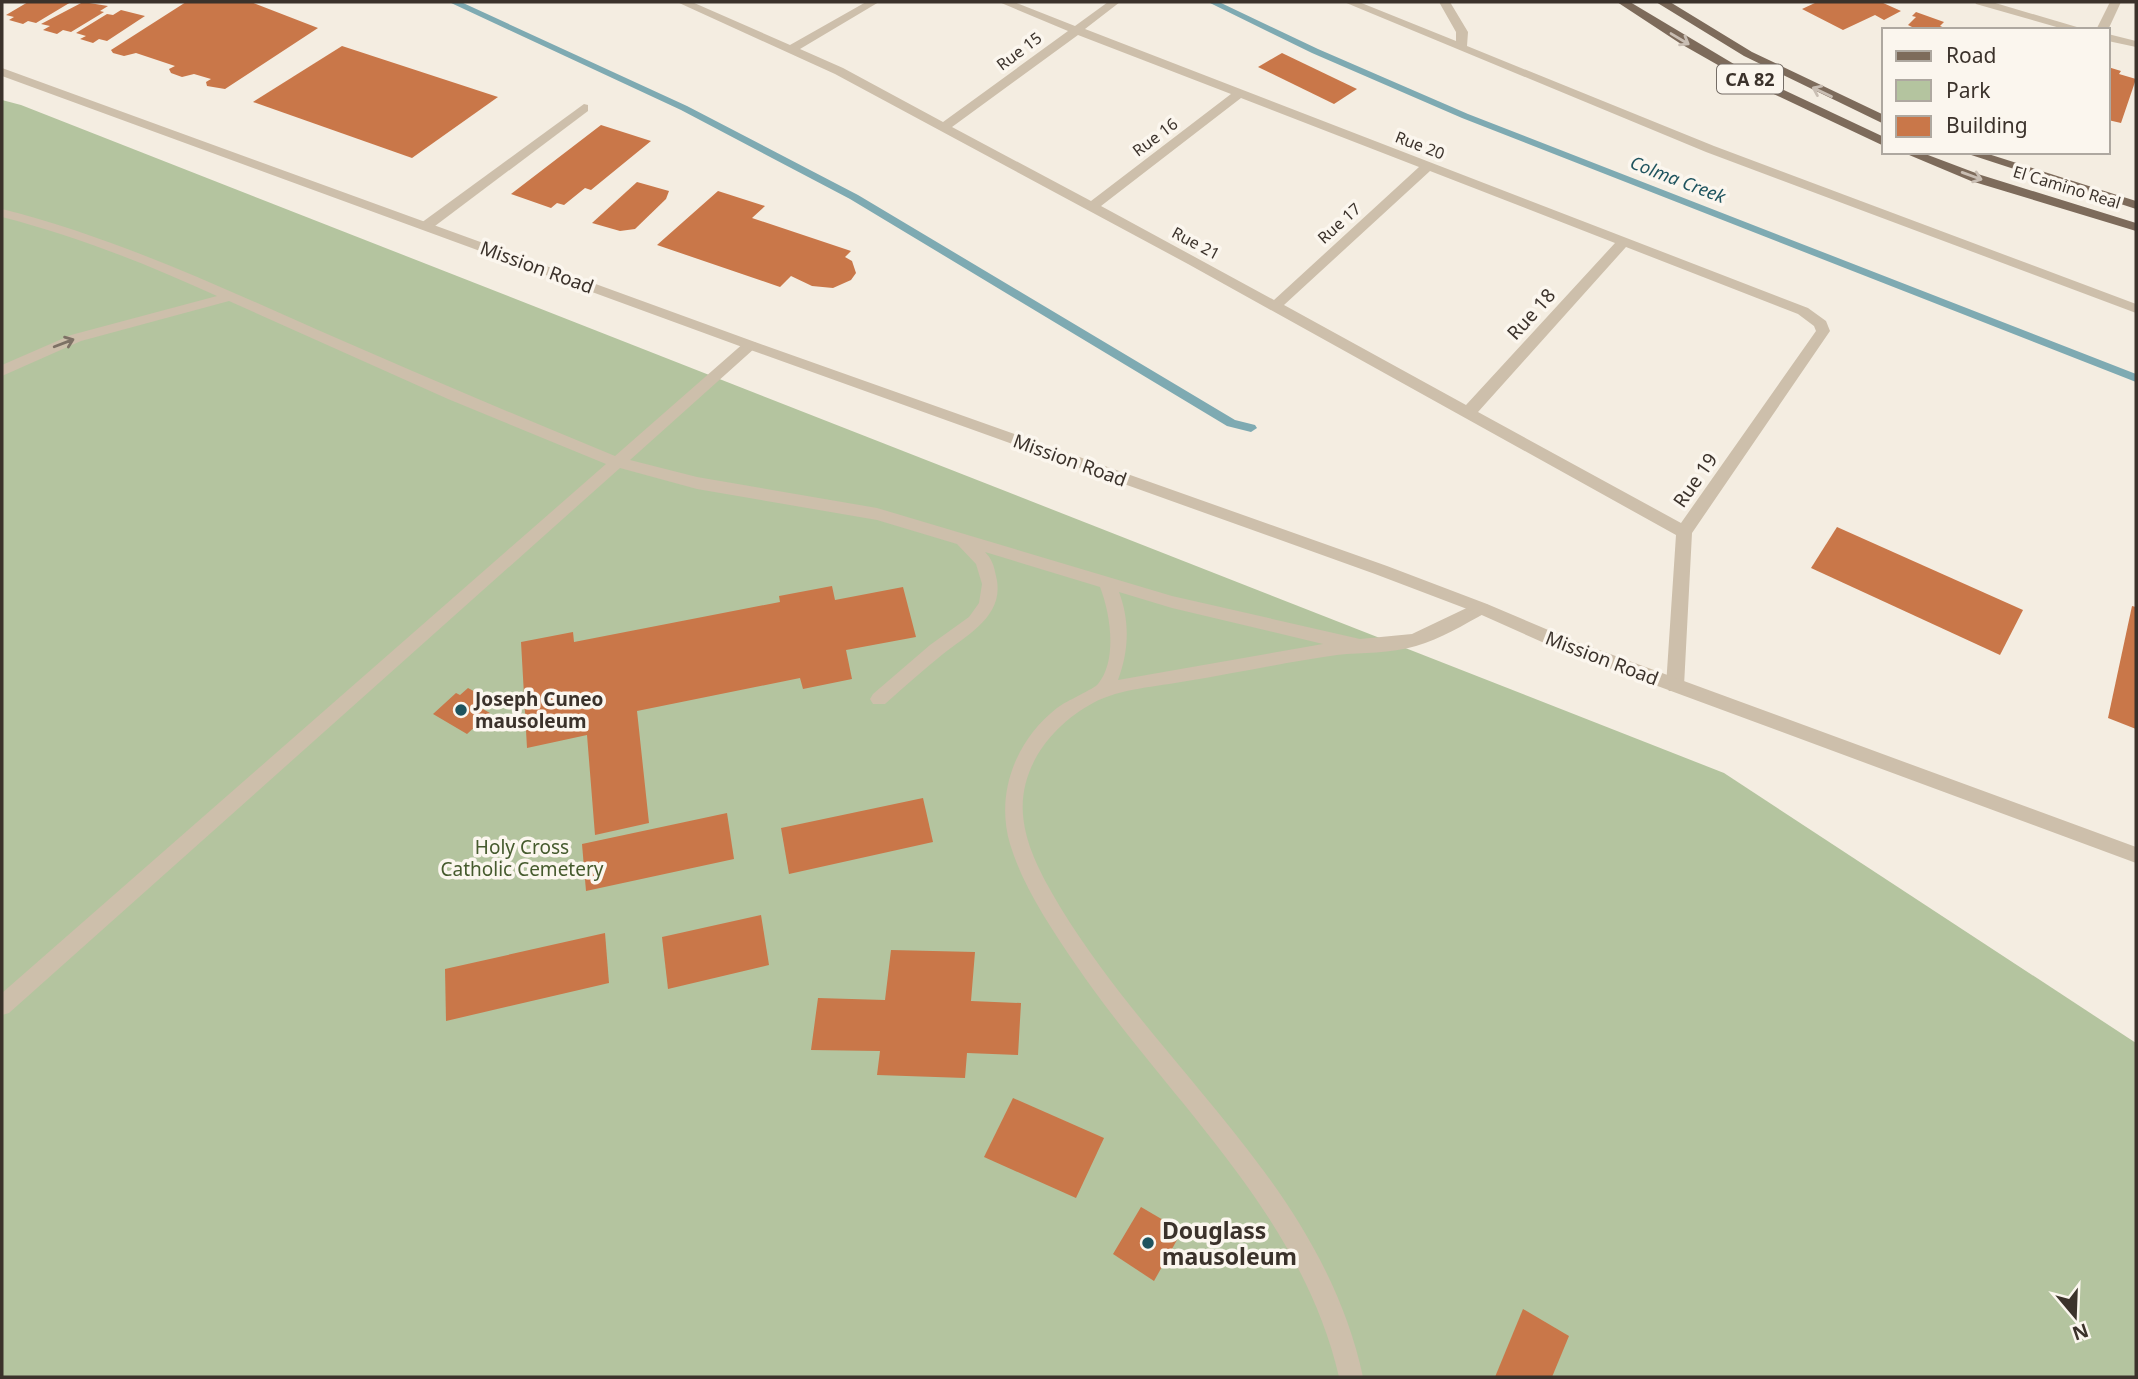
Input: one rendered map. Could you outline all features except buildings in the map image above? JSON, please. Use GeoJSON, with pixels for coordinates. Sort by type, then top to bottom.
{"type":"FeatureCollection","features":[{"type":"Feature","properties":{"kind":"main road","name":"CA 82"},"geometry":{"type":"LineString","coordinates":[[1623,2],[1725,65],[1780,95],[1882,141]]}},
{"type":"Feature","properties":{"kind":"main road","name":"CA 82"},"geometry":{"type":"LineString","coordinates":[[1662,2],[1748,54],[1882,119]]}},
{"type":"Feature","properties":{"kind":"main road","name":"El Camino Real"},"geometry":{"type":"LineString","coordinates":[[1913,154],[1976,177],[2136,227]]}},
{"type":"Feature","properties":{"kind":"main road","name":"El Camino Real"},"geometry":{"type":"LineString","coordinates":[[1974,154],[2136,205]]}},
{"type":"Feature","properties":{"kind":"street","name":"Rue 21"},"geometry":{"type":"LineString","coordinates":[[683,2],[792,49],[944,127],[1684,532]]}},
{"type":"Feature","properties":{"kind":"street"},"geometry":{"type":"LineString","coordinates":[[792,49],[874,2]]}},
{"type":"Feature","properties":{"kind":"street","name":"Rue 20"},"geometry":{"type":"LineString","coordinates":[[1004,2],[1803,311],[1821,324]]}},
{"type":"Feature","properties":{"kind":"street","name":"Rue 15"},"geometry":{"type":"LineString","coordinates":[[944,127],[1074,29],[1115,2]]}},
{"type":"Feature","properties":{"kind":"street"},"geometry":{"type":"LineString","coordinates":[[1350,2],[1710,149],[2136,309]]}},
{"type":"Feature","properties":{"kind":"street"},"geometry":{"type":"LineString","coordinates":[[1446,2],[1462,32],[1461,47]]}},
{"type":"Feature","properties":{"kind":"street"},"geometry":{"type":"LineString","coordinates":[[1980,2],[2074,28]]}},
{"type":"Feature","properties":{"kind":"street"},"geometry":{"type":"LineString","coordinates":[[2103,28],[2115,2]]}},
{"type":"Feature","properties":{"kind":"street"},"geometry":{"type":"LineString","coordinates":[[2110,38],[2136,44]]}},
{"type":"Feature","properties":{"kind":"street","name":"Mission Road"},"geometry":{"type":"LineString","coordinates":[[2,72],[750,345],[1290,537],[1481,608],[1566,645],[1675,686],[2136,855]]}},
{"type":"Feature","properties":{"kind":"street","name":"Rue 16"},"geometry":{"type":"LineString","coordinates":[[1092,207],[1239,94]]}},
{"type":"Feature","properties":{"kind":"street"},"geometry":{"type":"LineString","coordinates":[[426,226],[584,108]]}},
{"type":"Feature","properties":{"kind":"street","name":"Rue 17"},"geometry":{"type":"LineString","coordinates":[[1275,306],[1427,167]]}},
{"type":"Feature","properties":{"kind":"street"},"geometry":{"type":"LineString","coordinates":[[2,213],[108,244],[428,384],[616,462],[697,483],[832,504],[877,514],[1172,602],[1360,646]]}},
{"type":"Feature","properties":{"kind":"street","name":"Rue 18"},"geometry":{"type":"LineString","coordinates":[[1468,413],[1623,242]]}},
{"type":"Feature","properties":{"kind":"street"},"geometry":{"type":"LineString","coordinates":[[2,371],[76,338],[232,296]]}},
{"type":"Feature","properties":{"kind":"street","name":"Rue 19"},"geometry":{"type":"LineString","coordinates":[[1675,686],[1684,532],[1823,331],[1821,324]]}},
{"type":"Feature","properties":{"kind":"street"},"geometry":{"type":"LineString","coordinates":[[2,1006],[750,345]]}},
{"type":"Feature","properties":{"kind":"street"},"geometry":{"type":"LineString","coordinates":[[878,699],[936,650],[975,622],[987,604],[990,584],[984,561],[962,540]]}},
{"type":"Feature","properties":{"kind":"street"},"geometry":{"type":"LineString","coordinates":[[1103,692],[1118,656],[1119,639],[1115,603],[1107,584]]}},
{"type":"Feature","properties":{"kind":"street"},"geometry":{"type":"LineString","coordinates":[[1351,1377],[1334,1318],[1312,1265],[1255,1178],[1060,926],[1034,878],[1017,835],[1013,801],[1019,769],[1035,740],[1055,719],[1081,700],[1103,692],[1157,680],[1422,638],[1481,608]]}},
{"type":"Feature","properties":{"kind":"green space","name":"Holy Cross Catholic Cemetery"},"geometry":{"type":"Polygon","coordinates":[[[2,100],[21,105],[1724,773],[2136,1043],[2136,1377],[2,1377],[2,100]]]}},
{"type":"Feature","properties":{"kind":"waterway"},"geometry":{"type":"LineString","coordinates":[[454,2],[684,108],[854,197],[1231,423],[1251,428]]}},
{"type":"Feature","properties":{"kind":"waterway","name":"Colma Creek"},"geometry":{"type":"LineString","coordinates":[[1212,2],[1315,51],[1465,116],[2136,378]]}},
{"type":"Feature","properties":{"kind":"place","name":"Joseph Cuneo mausoleum"},"geometry":{"type":"Point","coordinates":[461,710]}},
{"type":"Feature","properties":{"kind":"place","name":"Douglass mausoleum"},"geometry":{"type":"Point","coordinates":[1148,1243]}}]}
